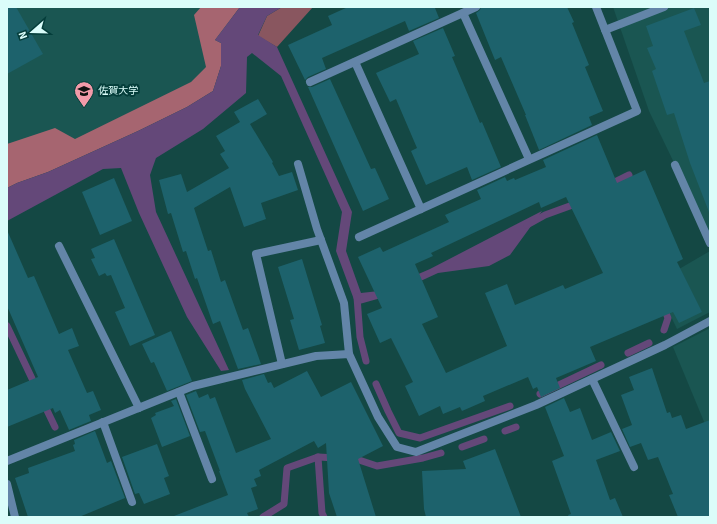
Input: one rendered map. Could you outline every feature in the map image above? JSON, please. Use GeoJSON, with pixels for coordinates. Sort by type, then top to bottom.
{"type":"FeatureCollection","features":[{"type":"Feature","properties":{"kind":"street"},"geometry":{"type":"LineString","coordinates":[[310,82],[476,7]]}},
{"type":"Feature","properties":{"kind":"street"},"geometry":{"type":"LineString","coordinates":[[358,237],[637,111],[596,7]]}},
{"type":"Feature","properties":{"kind":"street"},"geometry":{"type":"LineString","coordinates":[[605,30],[664,7]]}},
{"type":"Feature","properties":{"kind":"street"},"geometry":{"type":"LineString","coordinates":[[463,13],[529,159]]}},
{"type":"Feature","properties":{"kind":"street"},"geometry":{"type":"LineString","coordinates":[[355,62],[420,209]]}},
{"type":"Feature","properties":{"kind":"street"},"geometry":{"type":"LineString","coordinates":[[298,164],[321,240],[344,303],[349,354],[378,416],[397,447],[416,452],[536,405],[665,345],[710,321]]}},
{"type":"Feature","properties":{"kind":"street"},"geometry":{"type":"LineString","coordinates":[[675,165],[710,243]]}},
{"type":"Feature","properties":{"kind":"street"},"geometry":{"type":"LineString","coordinates":[[282,364],[256,254],[321,240]]}},
{"type":"Feature","properties":{"kind":"street"},"geometry":{"type":"LineString","coordinates":[[59,246],[139,408]]}},
{"type":"Feature","properties":{"kind":"street"},"geometry":{"type":"LineString","coordinates":[[7,461],[193,386],[316,356],[349,354]]}},
{"type":"Feature","properties":{"kind":"street"},"geometry":{"type":"LineString","coordinates":[[592,379],[634,467]]}},
{"type":"Feature","properties":{"kind":"street"},"geometry":{"type":"LineString","coordinates":[[179,392],[212,479]]}},
{"type":"Feature","properties":{"kind":"street"},"geometry":{"type":"LineString","coordinates":[[103,422],[132,502]]}},
{"type":"Feature","properties":{"kind":"street"},"geometry":{"type":"LineString","coordinates":[[7,484],[15,517]]}},
{"type":"Feature","properties":{"kind":"shaded area","name":"佐賀大学"},"geometry":{"type":"Polygon","coordinates":[[[7,7],[235,7],[211,81],[7,173],[7,7]]]}},
{"type":"Feature","properties":{"kind":"shaded area"},"geometry":{"type":"Polygon","coordinates":[[[201,7],[240,7],[215,40],[221,43],[221,66],[213,91],[187,107],[138,131],[48,172],[7,188],[7,144],[55,128],[75,139],[191,82],[206,67],[194,15],[201,7]]]}},
{"type":"Feature","properties":{"kind":"shaded area"},"geometry":{"type":"Polygon","coordinates":[[[240,7],[282,7],[267,16],[258,35],[277,47],[352,212],[346,251],[361,293],[379,291],[430,269],[542,211],[510,255],[489,266],[438,273],[388,296],[356,305],[336,251],[342,212],[281,76],[252,53],[247,57],[246,93],[203,129],[156,158],[150,175],[156,212],[229,370],[221,371],[187,317],[139,213],[121,168],[103,169],[7,221],[7,188],[48,172],[138,131],[187,107],[213,91],[221,66],[221,43],[215,40],[240,7]]]}},
{"type":"Feature","properties":{"kind":"shaded area"},"geometry":{"type":"Polygon","coordinates":[[[282,7],[313,7],[277,47],[258,36],[267,16],[282,7]]]}},
{"type":"Feature","properties":{"kind":"shaded area"},"geometry":{"type":"Polygon","coordinates":[[[613,7],[710,7],[710,237],[649,111],[613,7]]]}},
{"type":"Feature","properties":{"kind":"shaded area"},"geometry":{"type":"Polygon","coordinates":[[[710,251],[710,312],[677,329],[655,283],[710,251]]]}},
{"type":"Feature","properties":{"kind":"shaded area"},"geometry":{"type":"Polygon","coordinates":[[[710,328],[710,436],[673,347],[710,328]]]}},
{"type":"Feature","properties":{"kind":"building"},"geometry":{"type":"Polygon","coordinates":[[[7,7],[16,7],[43,54],[7,74],[7,7]]]}},
{"type":"Feature","properties":{"kind":"building"},"geometry":{"type":"Polygon","coordinates":[[[348,7],[436,7],[435,8],[439,18],[409,31],[405,21],[322,58],[326,69],[308,77],[305,80],[288,45],[332,25],[328,16],[348,7]]]}},
{"type":"Feature","properties":{"kind":"building"},"geometry":{"type":"Polygon","coordinates":[[[481,7],[567,7],[574,22],[572,23],[589,65],[585,67],[603,111],[589,117],[592,125],[539,150],[526,115],[501,57],[495,60],[476,13],[481,7]]]}},
{"type":"Feature","properties":{"kind":"building"},"geometry":{"type":"Polygon","coordinates":[[[694,8],[701,25],[684,31],[704,83],[710,81],[709,212],[690,163],[674,113],[667,115],[652,71],[656,69],[647,48],[653,46],[646,26],[694,8]]]}},
{"type":"Feature","properties":{"kind":"building"},"geometry":{"type":"Polygon","coordinates":[[[443,28],[455,56],[452,57],[480,123],[482,122],[501,167],[472,180],[467,167],[426,185],[411,151],[417,148],[396,99],[390,102],[376,73],[419,54],[413,41],[443,28]]]}},
{"type":"Feature","properties":{"kind":"building"},"geometry":{"type":"Polygon","coordinates":[[[330,79],[371,169],[375,168],[389,199],[363,211],[308,87],[312,87],[330,79]]]}},
{"type":"Feature","properties":{"kind":"building"},"geometry":{"type":"Polygon","coordinates":[[[258,99],[267,114],[250,124],[273,162],[272,163],[279,176],[292,172],[298,190],[261,203],[266,219],[244,227],[230,187],[194,208],[208,251],[211,250],[221,282],[225,280],[243,330],[248,328],[261,364],[238,369],[220,321],[213,324],[197,278],[195,279],[186,251],[183,252],[171,213],[168,214],[159,180],[181,174],[187,192],[229,168],[220,154],[225,151],[216,136],[240,122],[234,112],[258,99]]]}},
{"type":"Feature","properties":{"kind":"building"},"geometry":{"type":"Polygon","coordinates":[[[597,135],[617,183],[645,170],[683,259],[677,262],[702,312],[679,323],[673,312],[590,347],[596,361],[556,378],[560,388],[541,397],[537,387],[533,389],[528,377],[483,396],[485,401],[462,411],[460,407],[443,414],[440,406],[419,416],[405,386],[413,382],[391,338],[380,343],[367,314],[382,308],[358,257],[380,247],[383,252],[449,222],[445,215],[481,199],[477,190],[505,177],[507,181],[514,178],[515,180],[546,167],[543,160],[597,135]],[[566,197],[541,208],[539,202],[431,253],[433,256],[415,264],[438,317],[422,324],[446,373],[507,346],[485,293],[507,284],[515,305],[563,285],[565,289],[603,273],[566,197]]]}},
{"type":"Feature","properties":{"kind":"building"},"geometry":{"type":"Polygon","coordinates":[[[114,178],[132,221],[100,235],[82,192],[114,178]]]}},
{"type":"Feature","properties":{"kind":"building"},"geometry":{"type":"Polygon","coordinates":[[[7,230],[28,278],[34,276],[59,334],[72,328],[79,346],[68,350],[87,393],[93,391],[101,410],[89,415],[91,421],[69,430],[60,410],[55,413],[53,408],[7,427],[7,390],[38,377],[7,306],[7,230]]]}},
{"type":"Feature","properties":{"kind":"building"},"geometry":{"type":"Polygon","coordinates":[[[114,239],[155,335],[130,346],[115,312],[125,308],[111,275],[107,276],[105,273],[99,276],[91,259],[95,258],[91,249],[114,239]]]}},
{"type":"Feature","properties":{"kind":"building"},"geometry":{"type":"Polygon","coordinates":[[[302,259],[322,325],[320,326],[325,343],[299,350],[290,320],[294,319],[278,267],[302,259]]]}},
{"type":"Feature","properties":{"kind":"building"},"geometry":{"type":"Polygon","coordinates":[[[171,331],[192,381],[167,391],[154,362],[151,363],[142,344],[171,331]]]}},
{"type":"Feature","properties":{"kind":"building"},"geometry":{"type":"Polygon","coordinates":[[[652,368],[667,413],[670,412],[672,418],[681,415],[686,429],[710,420],[710,517],[678,517],[669,495],[673,494],[658,457],[648,460],[641,443],[630,447],[622,429],[632,425],[621,395],[634,390],[629,377],[652,368]]]}},
{"type":"Feature","properties":{"kind":"building"},"geometry":{"type":"Polygon","coordinates":[[[307,371],[321,397],[351,382],[383,446],[358,459],[376,517],[337,517],[329,493],[326,443],[318,448],[314,441],[259,470],[261,476],[254,479],[257,486],[251,488],[258,509],[247,513],[249,517],[174,517],[228,495],[205,431],[200,432],[186,395],[196,391],[199,398],[208,394],[210,399],[215,397],[236,453],[271,439],[245,389],[242,380],[264,374],[268,383],[271,382],[274,388],[307,371]]]}},
{"type":"Feature","properties":{"kind":"building"},"geometry":{"type":"Polygon","coordinates":[[[564,398],[570,412],[580,408],[592,440],[611,432],[620,451],[596,460],[610,500],[615,498],[623,517],[569,517],[568,515],[571,514],[552,461],[564,456],[545,407],[564,398]]]}},
{"type":"Feature","properties":{"kind":"building"},"geometry":{"type":"Polygon","coordinates":[[[176,399],[190,436],[162,447],[151,418],[156,415],[155,413],[174,406],[171,401],[176,399]]]}},
{"type":"Feature","properties":{"kind":"building"},"geometry":{"type":"Polygon","coordinates":[[[95,431],[107,463],[111,461],[125,498],[79,517],[28,517],[15,478],[29,473],[28,468],[75,451],[73,445],[75,444],[74,440],[95,431]]]}},
{"type":"Feature","properties":{"kind":"building"},"geometry":{"type":"Polygon","coordinates":[[[157,444],[169,476],[164,478],[170,494],[144,504],[139,493],[135,494],[122,457],[157,444]]]}},
{"type":"Feature","properties":{"kind":"building"},"geometry":{"type":"Polygon","coordinates":[[[495,449],[521,517],[426,517],[424,509],[422,471],[466,469],[463,461],[495,449]]]}},
{"type":"Feature","properties":{"kind":"waterway"},"geometry":{"type":"LineString","coordinates":[[611,188],[615,182],[629,175]]}},
{"type":"Feature","properties":{"kind":"waterway"},"geometry":{"type":"LineString","coordinates":[[527,225],[545,215],[578,203]]}},
{"type":"Feature","properties":{"kind":"waterway"},"geometry":{"type":"LineString","coordinates":[[357,297],[360,337],[366,361]]}},
{"type":"Feature","properties":{"kind":"waterway"},"geometry":{"type":"LineString","coordinates":[[663,306],[668,318],[664,330]]}},
{"type":"Feature","properties":{"kind":"waterway"},"geometry":{"type":"LineString","coordinates":[[7,326],[36,387]]}},
{"type":"Feature","properties":{"kind":"waterway"},"geometry":{"type":"LineString","coordinates":[[628,353],[649,343]]}},
{"type":"Feature","properties":{"kind":"waterway"},"geometry":{"type":"LineString","coordinates":[[540,394],[601,365]]}},
{"type":"Feature","properties":{"kind":"waterway"},"geometry":{"type":"LineString","coordinates":[[376,384],[399,433],[420,438],[510,406]]}},
{"type":"Feature","properties":{"kind":"waterway"},"geometry":{"type":"LineString","coordinates":[[43,402],[55,427]]}},
{"type":"Feature","properties":{"kind":"waterway"},"geometry":{"type":"LineString","coordinates":[[505,431],[516,427]]}},
{"type":"Feature","properties":{"kind":"waterway"},"geometry":{"type":"LineString","coordinates":[[462,447],[484,439]]}},
{"type":"Feature","properties":{"kind":"waterway"},"geometry":{"type":"LineString","coordinates":[[350,459],[356,459],[377,466],[423,458],[441,453]]}},
{"type":"Feature","properties":{"kind":"waterway"},"geometry":{"type":"LineString","coordinates":[[263,517],[284,504],[287,468],[318,457]]}},
{"type":"Feature","properties":{"kind":"waterway"},"geometry":{"type":"LineString","coordinates":[[324,517],[322,513],[318,457],[336,458]]}},
{"type":"Feature","properties":{"kind":"place","name":"佐賀大学"},"geometry":{"type":"Point","coordinates":[84,108]}}]}
